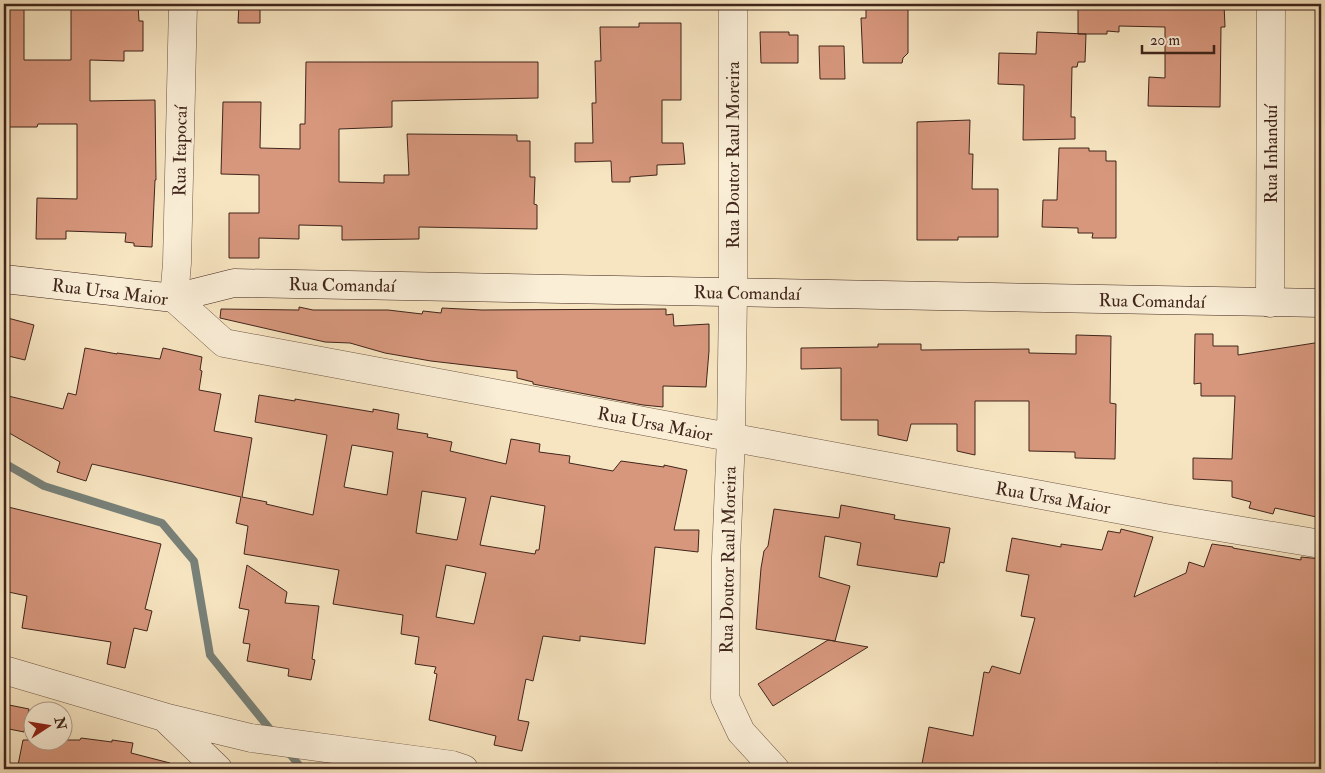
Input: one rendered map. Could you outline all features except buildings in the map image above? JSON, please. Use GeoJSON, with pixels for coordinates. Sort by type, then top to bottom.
{"type":"FeatureCollection","features":[{"type":"Feature","properties":{"kind":"street","name":"Rua Itapocaí"},"geometry":{"type":"LineString","coordinates":[[174,298],[177,263],[183,4]]}},
{"type":"Feature","properties":{"kind":"street","name":"Rua Doutor Raul Moreira"},"geometry":{"type":"LineString","coordinates":[[733,4],[733,293],[731,438],[726,557],[725,698],[741,732],[775,769]]}},
{"type":"Feature","properties":{"kind":"street","name":"Rua Inhanduí"},"geometry":{"type":"LineString","coordinates":[[1270,303],[1271,4]]}},
{"type":"Feature","properties":{"kind":"street","name":"Rua Ursa Maior"},"geometry":{"type":"LineString","coordinates":[[4,279],[174,298],[224,343],[1165,518],[1321,544]]}},
{"type":"Feature","properties":{"kind":"street","name":"Rua Comandaí"},"geometry":{"type":"LineString","coordinates":[[174,298],[234,283],[1321,304]]}},
{"type":"Feature","properties":{"kind":"street"},"geometry":{"type":"LineString","coordinates":[[4,670],[164,717],[252,738],[452,765],[464,769]]}},
{"type":"Feature","properties":{"kind":"street"},"geometry":{"type":"LineString","coordinates":[[164,717],[218,769]]}},
{"type":"Feature","properties":{"kind":"waterway"},"geometry":{"type":"LineString","coordinates":[[4,463],[44,486],[162,523],[194,561],[210,655],[274,734]]}},
{"type":"Feature","properties":{"kind":"waterway"},"geometry":{"type":"LineString","coordinates":[[286,749],[302,769]]}}]}
